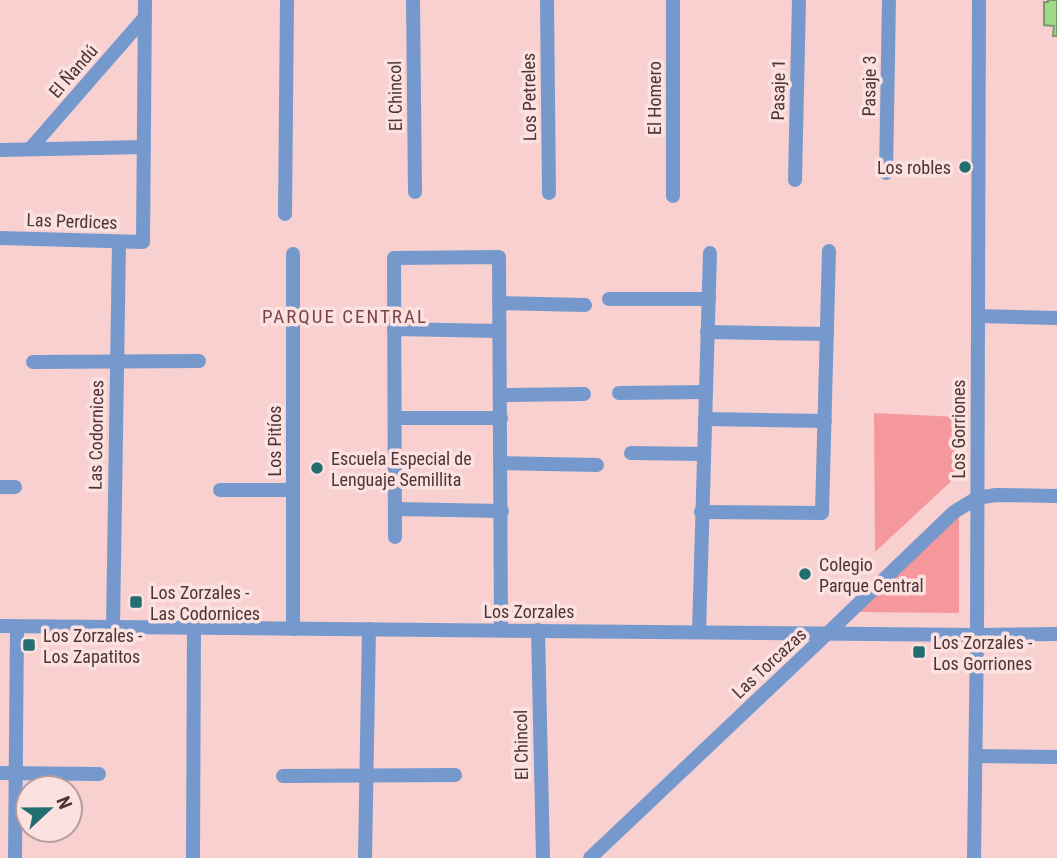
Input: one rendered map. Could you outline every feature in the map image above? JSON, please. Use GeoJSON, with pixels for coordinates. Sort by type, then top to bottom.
{"type":"FeatureCollection","features":[{"type":"Feature","properties":{"kind":"street"},"geometry":{"type":"LineString","coordinates":[[0,150],[144,147],[145,0]]}},
{"type":"Feature","properties":{"kind":"street"},"geometry":{"type":"LineString","coordinates":[[285,214],[287,0]]}},
{"type":"Feature","properties":{"kind":"street","name":"El Chincol"},"geometry":{"type":"LineString","coordinates":[[413,0],[415,192]]}},
{"type":"Feature","properties":{"kind":"street","name":"Los Petreles"},"geometry":{"type":"LineString","coordinates":[[547,0],[549,193]]}},
{"type":"Feature","properties":{"kind":"street","name":"El Homero"},"geometry":{"type":"LineString","coordinates":[[673,0],[673,196]]}},
{"type":"Feature","properties":{"kind":"street","name":"Pasaje 1"},"geometry":{"type":"LineString","coordinates":[[795,180],[799,0]]}},
{"type":"Feature","properties":{"kind":"street","name":"Pasaje 3"},"geometry":{"type":"LineString","coordinates":[[886,173],[889,0]]}},
{"type":"Feature","properties":{"kind":"street","name":"Los Gorriones"},"geometry":{"type":"LineString","coordinates":[[974,858],[979,0]]}},
{"type":"Feature","properties":{"kind":"street","name":"El Ñandú"},"geometry":{"type":"LineString","coordinates":[[30,149],[145,17]]}},
{"type":"Feature","properties":{"kind":"street","name":"Las Perdices"},"geometry":{"type":"LineString","coordinates":[[0,238],[144,242],[144,147]]}},
{"type":"Feature","properties":{"kind":"street","name":"Las Codornices"},"geometry":{"type":"LineString","coordinates":[[113,627],[119,243]]}},
{"type":"Feature","properties":{"kind":"street"},"geometry":{"type":"LineString","coordinates":[[701,512],[822,513],[829,251]]}},
{"type":"Feature","properties":{"kind":"street"},"geometry":{"type":"LineString","coordinates":[[699,632],[710,253]]}},
{"type":"Feature","properties":{"kind":"street","name":"Los Pitíos"},"geometry":{"type":"LineString","coordinates":[[293,254],[293,629]]}},
{"type":"Feature","properties":{"kind":"street"},"geometry":{"type":"LineString","coordinates":[[395,537],[394,258],[499,257],[501,630]]}},
{"type":"Feature","properties":{"kind":"street"},"geometry":{"type":"LineString","coordinates":[[608,299],[709,299]]}},
{"type":"Feature","properties":{"kind":"street"},"geometry":{"type":"LineString","coordinates":[[499,303],[585,305]]}},
{"type":"Feature","properties":{"kind":"street"},"geometry":{"type":"LineString","coordinates":[[978,316],[1057,318]]}},
{"type":"Feature","properties":{"kind":"street"},"geometry":{"type":"LineString","coordinates":[[394,329],[499,331]]}},
{"type":"Feature","properties":{"kind":"street"},"geometry":{"type":"LineString","coordinates":[[708,332],[827,334]]}},
{"type":"Feature","properties":{"kind":"street"},"geometry":{"type":"LineString","coordinates":[[33,362],[199,361]]}},
{"type":"Feature","properties":{"kind":"street"},"geometry":{"type":"LineString","coordinates":[[619,393],[706,392]]}},
{"type":"Feature","properties":{"kind":"street"},"geometry":{"type":"LineString","coordinates":[[500,395],[584,394]]}},
{"type":"Feature","properties":{"kind":"street"},"geometry":{"type":"LineString","coordinates":[[395,418],[501,418]]}},
{"type":"Feature","properties":{"kind":"street"},"geometry":{"type":"LineString","coordinates":[[705,419],[825,421]]}},
{"type":"Feature","properties":{"kind":"street"},"geometry":{"type":"LineString","coordinates":[[631,453],[703,454]]}},
{"type":"Feature","properties":{"kind":"street"},"geometry":{"type":"LineString","coordinates":[[501,463],[597,465]]}},
{"type":"Feature","properties":{"kind":"street"},"geometry":{"type":"LineString","coordinates":[[220,490],[293,490]]}},
{"type":"Feature","properties":{"kind":"street"},"geometry":{"type":"LineString","coordinates":[[977,498],[996,495],[1057,496]]}},
{"type":"Feature","properties":{"kind":"street","name":"Las Torcazas"},"geometry":{"type":"LineString","coordinates":[[590,858],[954,512],[977,498]]}},
{"type":"Feature","properties":{"kind":"street"},"geometry":{"type":"LineString","coordinates":[[395,509],[502,511]]}},
{"type":"Feature","properties":{"kind":"street","name":"Los Zorzales"},"geometry":{"type":"LineString","coordinates":[[0,626],[1057,634]]}},
{"type":"Feature","properties":{"kind":"street"},"geometry":{"type":"LineString","coordinates":[[15,858],[17,627]]}},
{"type":"Feature","properties":{"kind":"street"},"geometry":{"type":"LineString","coordinates":[[193,858],[194,628]]}},
{"type":"Feature","properties":{"kind":"street"},"geometry":{"type":"LineString","coordinates":[[365,858],[369,629]]}},
{"type":"Feature","properties":{"kind":"street","name":"El Chincol"},"geometry":{"type":"LineString","coordinates":[[538,630],[543,858]]}},
{"type":"Feature","properties":{"kind":"street"},"geometry":{"type":"LineString","coordinates":[[976,757],[1057,757]]}},
{"type":"Feature","properties":{"kind":"street"},"geometry":{"type":"LineString","coordinates":[[0,773],[99,774]]}},
{"type":"Feature","properties":{"kind":"street"},"geometry":{"type":"LineString","coordinates":[[282,776],[455,775]]}},
{"type":"Feature","properties":{"kind":"shaded area"},"geometry":{"type":"Polygon","coordinates":[[[874,413],[958,417],[959,474],[875,552],[874,413]]]}},
{"type":"Feature","properties":{"kind":"shaded area"},"geometry":{"type":"Polygon","coordinates":[[[959,516],[959,613],[856,612],[959,516]]]}},
{"type":"Feature","properties":{"kind":"building"},"geometry":{"type":"Polygon","coordinates":[[[1057,0],[1057,36],[1053,36],[1054,26],[1044,25],[1044,2],[1057,0]]]}},
{"type":"Feature","properties":{"kind":"place","name":"Los robles"},"geometry":{"type":"Point","coordinates":[965,167]}},
{"type":"Feature","properties":{"kind":"place","name":"Escuela Especial de Lenguaje Semillita"},"geometry":{"type":"Point","coordinates":[317,468]}},
{"type":"Feature","properties":{"kind":"place","name":"Colegio Parque Central"},"geometry":{"type":"Point","coordinates":[805,574]}},
{"type":"Feature","properties":{"kind":"place","name":"Los Zorzales - Las Codornices"},"geometry":{"type":"Point","coordinates":[136,602]}},
{"type":"Feature","properties":{"kind":"place","name":"Los Zorzales - Los Zapatitos"},"geometry":{"type":"Point","coordinates":[29,645]}},
{"type":"Feature","properties":{"kind":"place","name":"Los Zorzales - Los Gorriones"},"geometry":{"type":"Point","coordinates":[919,652]}},
{"type":"Feature","properties":{"kind":"district","name":"PARQUE CENTRAL"},"geometry":{"type":"Point","coordinates":[345,316]}}]}
